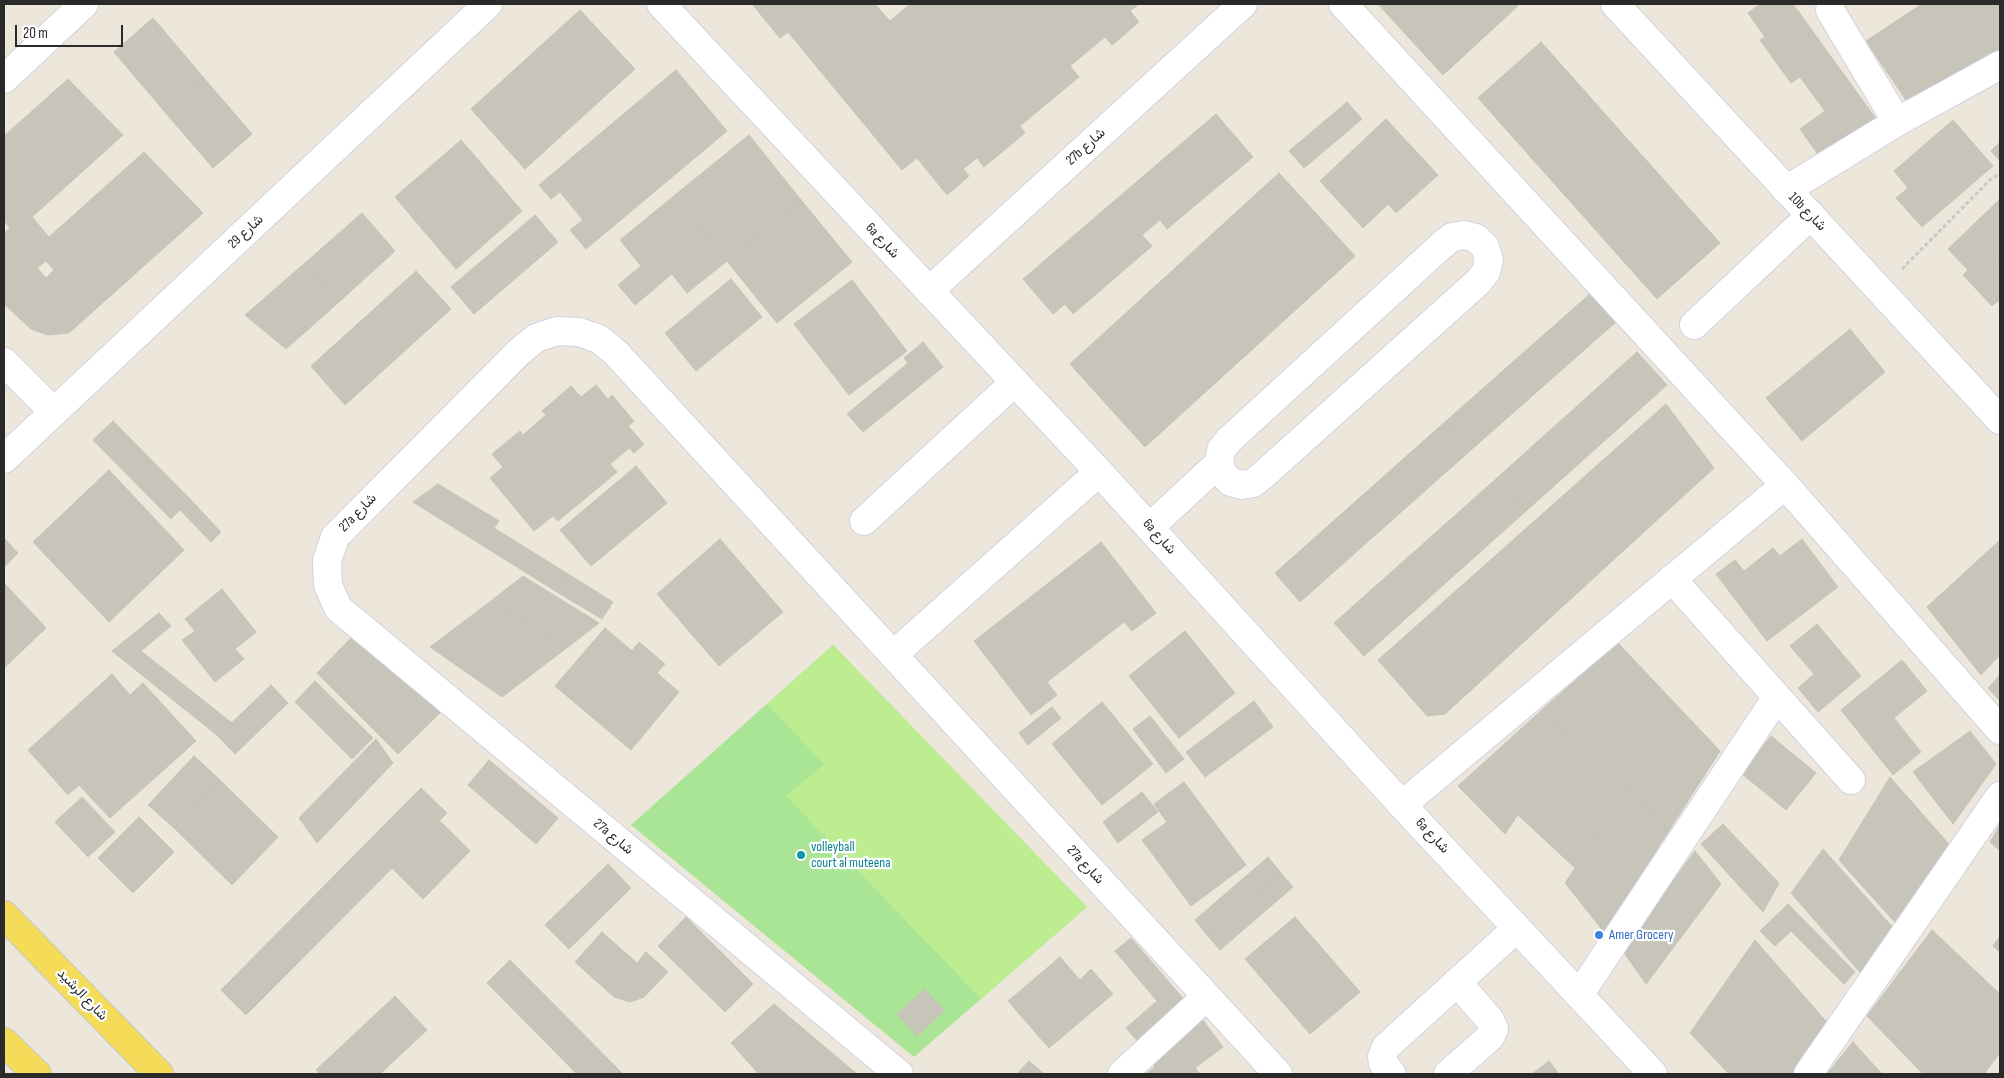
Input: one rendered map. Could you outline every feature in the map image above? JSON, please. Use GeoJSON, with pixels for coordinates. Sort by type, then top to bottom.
{"type":"FeatureCollection","features":[{"type":"Feature","properties":{"kind":"main road","name":"شارع الرشيد"},"geometry":{"type":"LineString","coordinates":[[4,916],[160,1074]]}},
{"type":"Feature","properties":{"kind":"main road"},"geometry":{"type":"LineString","coordinates":[[4,938],[153,1074]]}},
{"type":"Feature","properties":{"kind":"main road"},"geometry":{"type":"LineString","coordinates":[[4,1042],[37,1074]]}},
{"type":"Feature","properties":{"kind":"street"},"geometry":{"type":"LineString","coordinates":[[4,79],[84,4]]}},
{"type":"Feature","properties":{"kind":"street","name":"شارع 29"},"geometry":{"type":"LineString","coordinates":[[4,459],[488,4]]}},
{"type":"Feature","properties":{"kind":"street","name":"6a شارع"},"geometry":{"type":"LineString","coordinates":[[660,4],[1150,527],[1402,805],[1652,1074]]}},
{"type":"Feature","properties":{"kind":"street","name":"27b شارع"},"geometry":{"type":"LineString","coordinates":[[929,291],[1243,4]]}},
{"type":"Feature","properties":{"kind":"street"},"geometry":{"type":"LineString","coordinates":[[1343,4],[1785,485],[2000,730]]}},
{"type":"Feature","properties":{"kind":"street","name":"10b شارع"},"geometry":{"type":"LineString","coordinates":[[1615,4],[2000,420]]}},
{"type":"Feature","properties":{"kind":"street"},"geometry":{"type":"LineString","coordinates":[[1830,10],[1897,122]]}},
{"type":"Feature","properties":{"kind":"street"},"geometry":{"type":"LineString","coordinates":[[1786,190],[1897,122],[2000,65]]}},
{"type":"Feature","properties":{"kind":"street"},"geometry":{"type":"LineString","coordinates":[[1694,325],[1811,215]]}},
{"type":"Feature","properties":{"kind":"street"},"geometry":{"type":"LineString","coordinates":[[1150,527],[1219,463],[1221,450],[1229,440],[1442,245],[1452,237],[1464,234],[1476,238],[1485,247],[1489,260],[1486,272],[1478,282],[1262,476],[1253,483],[1242,485],[1231,482],[1222,474],[1219,463]]}},
{"type":"Feature","properties":{"kind":"street","name":"27a شارع"},"geometry":{"type":"LineString","coordinates":[[899,1074],[356,625],[338,608],[328,585],[327,561],[335,537],[519,352],[536,338],[557,331],[579,332],[599,340],[616,354],[1278,1074]]}},
{"type":"Feature","properties":{"kind":"street"},"geometry":{"type":"LineString","coordinates":[[4,362],[54,412]]}},
{"type":"Feature","properties":{"kind":"street"},"geometry":{"type":"LineString","coordinates":[[864,521],[1015,382]]}},
{"type":"Feature","properties":{"kind":"street"},"geometry":{"type":"LineString","coordinates":[[893,655],[1099,472]]}},
{"type":"Feature","properties":{"kind":"street"},"geometry":{"type":"LineString","coordinates":[[1402,805],[1785,485]]}},
{"type":"Feature","properties":{"kind":"street"},"geometry":{"type":"LineString","coordinates":[[1672,579],[1850,780]]}},
{"type":"Feature","properties":{"kind":"street"},"geometry":{"type":"LineString","coordinates":[[1579,995],[1777,698]]}},
{"type":"Feature","properties":{"kind":"street"},"geometry":{"type":"LineString","coordinates":[[1808,1074],[2000,796]]}},
{"type":"Feature","properties":{"kind":"street"},"geometry":{"type":"LineString","coordinates":[[1392,1074],[1383,1063],[1383,1052],[1517,928]]}},
{"type":"Feature","properties":{"kind":"street"},"geometry":{"type":"LineString","coordinates":[[1448,1074],[1490,1037],[1494,1029],[1490,1020],[1457,982]]}},
{"type":"Feature","properties":{"kind":"street"},"geometry":{"type":"LineString","coordinates":[[1122,1074],[1206,996]]}},
{"type":"Feature","properties":{"kind":"path"},"geometry":{"type":"LineString","coordinates":[[1881,290],[1992,178],[2000,174]]}},
{"type":"Feature","properties":{"kind":"green space"},"geometry":{"type":"Polygon","coordinates":[[[833,645],[1087,907],[914,1057],[631,825],[833,645]]]}},
{"type":"Feature","properties":{"kind":"green space"},"geometry":{"type":"Polygon","coordinates":[[[833,645],[1087,907],[981,999],[786,796],[824,764],[767,704],[833,645]]]}},
{"type":"Feature","properties":{"kind":"building"},"geometry":{"type":"Polygon","coordinates":[[[752,4],[875,4],[890,21],[910,4],[1139,4],[1130,11],[1139,22],[1112,45],[1105,37],[1070,66],[1079,77],[1020,126],[1025,133],[984,167],[977,158],[963,169],[969,176],[947,195],[917,158],[902,170],[788,32],[780,38],[752,4]]]}},
{"type":"Feature","properties":{"kind":"building"},"geometry":{"type":"Polygon","coordinates":[[[1378,4],[1520,4],[1443,75],[1378,4]]]}},
{"type":"Feature","properties":{"kind":"building"},"geometry":{"type":"Polygon","coordinates":[[[1760,4],[1793,4],[1879,123],[1824,163],[1800,129],[1825,111],[1800,77],[1791,83],[1760,40],[1765,37],[1748,13],[1760,4]]]}},
{"type":"Feature","properties":{"kind":"building"},"geometry":{"type":"Polygon","coordinates":[[[1922,4],[2000,4],[2000,50],[1912,109],[1866,41],[1922,4]]]}},
{"type":"Feature","properties":{"kind":"building"},"geometry":{"type":"Polygon","coordinates":[[[580,10],[635,69],[525,169],[471,109],[580,10]]]}},
{"type":"Feature","properties":{"kind":"building"},"geometry":{"type":"Polygon","coordinates":[[[153,18],[203,77],[164,111],[114,52],[153,18]]]}},
{"type":"Feature","properties":{"kind":"building"},"geometry":{"type":"Polygon","coordinates":[[[1541,42],[1720,243],[1657,299],[1478,98],[1541,42]]]}},
{"type":"Feature","properties":{"kind":"building"},"geometry":{"type":"Polygon","coordinates":[[[676,70],[727,131],[586,249],[570,230],[583,220],[560,192],[551,199],[539,185],[676,70]]]}},
{"type":"Feature","properties":{"kind":"building"},"geometry":{"type":"Polygon","coordinates":[[[203,77],[252,134],[213,168],[164,111],[203,77]]]}},
{"type":"Feature","properties":{"kind":"building"},"geometry":{"type":"Polygon","coordinates":[[[68,79],[123,135],[32,217],[49,237],[144,152],[203,213],[69,333],[47,335],[31,329],[4,304],[4,233],[10,228],[4,220],[4,136],[68,79]],[[46,261],[37,268],[46,278],[54,270],[46,261]]]}},
{"type":"Feature","properties":{"kind":"building"},"geometry":{"type":"Polygon","coordinates":[[[1347,102],[1362,119],[1304,168],[1289,151],[1347,102]]]}},
{"type":"Feature","properties":{"kind":"building"},"geometry":{"type":"Polygon","coordinates":[[[1216,114],[1253,157],[1167,229],[1160,220],[1142,235],[1152,246],[1073,314],[1065,304],[1053,314],[1023,279],[1216,114]]]}},
{"type":"Feature","properties":{"kind":"building"},"geometry":{"type":"Polygon","coordinates":[[[1386,119],[1438,175],[1396,213],[1388,204],[1363,228],[1320,181],[1386,119]]]}},
{"type":"Feature","properties":{"kind":"building"},"geometry":{"type":"Polygon","coordinates":[[[1953,120],[1993,166],[1922,227],[1896,198],[1908,188],[1894,171],[1953,120]]]}},
{"type":"Feature","properties":{"kind":"building"},"geometry":{"type":"Polygon","coordinates":[[[749,135],[801,200],[727,261],[675,195],[749,135]]]}},
{"type":"Feature","properties":{"kind":"building"},"geometry":{"type":"Polygon","coordinates":[[[461,140],[522,211],[456,269],[395,197],[461,140]]]}},
{"type":"Feature","properties":{"kind":"building"},"geometry":{"type":"Polygon","coordinates":[[[2000,142],[2000,161],[1991,151],[2000,142]]]}},
{"type":"Feature","properties":{"kind":"building"},"geometry":{"type":"Polygon","coordinates":[[[1279,173],[1355,256],[1145,447],[1070,364],[1279,173]]]}},
{"type":"Feature","properties":{"kind":"building"},"geometry":{"type":"Polygon","coordinates":[[[675,195],[727,261],[687,293],[672,274],[635,305],[618,285],[641,266],[620,240],[675,195]]]}},
{"type":"Feature","properties":{"kind":"building"},"geometry":{"type":"Polygon","coordinates":[[[2000,199],[2000,256],[1998,258],[2000,260],[2000,303],[1998,301],[1992,306],[1963,275],[1968,270],[1948,249],[2000,199]]]}},
{"type":"Feature","properties":{"kind":"building"},"geometry":{"type":"Polygon","coordinates":[[[801,200],[852,262],[777,323],[727,261],[801,200]]]}},
{"type":"Feature","properties":{"kind":"building"},"geometry":{"type":"Polygon","coordinates":[[[362,213],[395,251],[339,302],[305,263],[362,213]]]}},
{"type":"Feature","properties":{"kind":"building"},"geometry":{"type":"Polygon","coordinates":[[[535,215],[558,242],[474,314],[451,287],[535,215]]]}},
{"type":"Feature","properties":{"kind":"building"},"geometry":{"type":"Polygon","coordinates":[[[305,263],[339,302],[286,349],[245,315],[305,263]]]}},
{"type":"Feature","properties":{"kind":"building"},"geometry":{"type":"Polygon","coordinates":[[[416,271],[451,309],[345,405],[311,366],[416,271]]]}},
{"type":"Feature","properties":{"kind":"building"},"geometry":{"type":"Polygon","coordinates":[[[731,279],[762,317],[696,371],[665,333],[731,279]]]}},
{"type":"Feature","properties":{"kind":"building"},"geometry":{"type":"Polygon","coordinates":[[[852,280],[907,351],[849,395],[794,324],[852,280]]]}},
{"type":"Feature","properties":{"kind":"building"},"geometry":{"type":"Polygon","coordinates":[[[1591,293],[1616,322],[1471,450],[1446,421],[1591,293]]]}},
{"type":"Feature","properties":{"kind":"building"},"geometry":{"type":"Polygon","coordinates":[[[1850,329],[1885,372],[1802,441],[1766,398],[1850,329]]]}},
{"type":"Feature","properties":{"kind":"building"},"geometry":{"type":"Polygon","coordinates":[[[923,342],[943,367],[863,432],[847,414],[908,363],[904,358],[923,342]]]}},
{"type":"Feature","properties":{"kind":"building"},"geometry":{"type":"Polygon","coordinates":[[[1637,352],[1667,385],[1526,511],[1497,478],[1637,352]]]}},
{"type":"Feature","properties":{"kind":"building"},"geometry":{"type":"Polygon","coordinates":[[[596,385],[608,399],[612,395],[634,421],[628,426],[644,444],[634,453],[629,448],[610,464],[617,472],[558,521],[553,516],[534,531],[490,478],[503,467],[492,454],[520,431],[523,435],[546,415],[542,411],[571,386],[581,397],[596,385]]]}},
{"type":"Feature","properties":{"kind":"building"},"geometry":{"type":"Polygon","coordinates":[[[1666,404],[1714,468],[1445,714],[1427,716],[1378,660],[1666,404]]]}},
{"type":"Feature","properties":{"kind":"building"},"geometry":{"type":"Polygon","coordinates":[[[113,421],[190,499],[171,519],[93,440],[113,421]]]}},
{"type":"Feature","properties":{"kind":"building"},"geometry":{"type":"Polygon","coordinates":[[[1446,421],[1471,450],[1300,602],[1275,573],[1446,421]]]}},
{"type":"Feature","properties":{"kind":"building"},"geometry":{"type":"Polygon","coordinates":[[[636,466],[667,503],[591,566],[560,530],[636,466]]]}},
{"type":"Feature","properties":{"kind":"building"},"geometry":{"type":"Polygon","coordinates":[[[109,470],[184,550],[109,622],[33,542],[109,470]]]}},
{"type":"Feature","properties":{"kind":"building"},"geometry":{"type":"Polygon","coordinates":[[[1497,478],[1526,511],[1364,656],[1334,623],[1497,478]]]}},
{"type":"Feature","properties":{"kind":"building"},"geometry":{"type":"Polygon","coordinates":[[[438,484],[499,521],[494,528],[568,574],[557,592],[413,502],[438,484]]]}},
{"type":"Feature","properties":{"kind":"building"},"geometry":{"type":"Polygon","coordinates":[[[190,499],[221,532],[211,542],[180,510],[190,499]]]}},
{"type":"Feature","properties":{"kind":"building"},"geometry":{"type":"Polygon","coordinates":[[[4,538],[18,553],[4,567],[4,538]]]}},
{"type":"Feature","properties":{"kind":"building"},"geometry":{"type":"Polygon","coordinates":[[[720,539],[783,612],[719,666],[657,594],[720,539]]]}},
{"type":"Feature","properties":{"kind":"building"},"geometry":{"type":"Polygon","coordinates":[[[1802,539],[1838,587],[1767,641],[1716,574],[1735,560],[1744,571],[1773,548],[1780,556],[1802,539]]]}},
{"type":"Feature","properties":{"kind":"building"},"geometry":{"type":"Polygon","coordinates":[[[2000,540],[2000,655],[1981,675],[1927,607],[2000,540]]]}},
{"type":"Feature","properties":{"kind":"building"},"geometry":{"type":"Polygon","coordinates":[[[1101,542],[1156,613],[1132,631],[1124,622],[1047,682],[1057,695],[1031,715],[974,641],[1101,542]]]}},
{"type":"Feature","properties":{"kind":"building"},"geometry":{"type":"Polygon","coordinates":[[[568,574],[613,602],[602,619],[557,592],[568,574]]]}},
{"type":"Feature","properties":{"kind":"building"},"geometry":{"type":"Polygon","coordinates":[[[523,576],[599,623],[568,647],[491,601],[523,576]]]}},
{"type":"Feature","properties":{"kind":"building"},"geometry":{"type":"Polygon","coordinates":[[[4,583],[46,628],[4,668],[4,583]]]}},
{"type":"Feature","properties":{"kind":"building"},"geometry":{"type":"Polygon","coordinates":[[[222,589],[256,632],[235,649],[244,659],[215,682],[182,640],[195,631],[185,619],[222,589]]]}},
{"type":"Feature","properties":{"kind":"building"},"geometry":{"type":"Polygon","coordinates":[[[491,601],[568,647],[502,697],[430,647],[491,601]]]}},
{"type":"Feature","properties":{"kind":"building"},"geometry":{"type":"Polygon","coordinates":[[[159,613],[171,626],[141,651],[232,723],[218,736],[112,651],[159,613]]]}},
{"type":"Feature","properties":{"kind":"building"},"geometry":{"type":"Polygon","coordinates":[[[1817,624],[1861,676],[1818,712],[1798,688],[1814,674],[1790,646],[1817,624]]]}},
{"type":"Feature","properties":{"kind":"building"},"geometry":{"type":"Polygon","coordinates":[[[605,628],[632,651],[639,642],[665,664],[657,673],[679,692],[631,750],[555,686],[605,628]]]}},
{"type":"Feature","properties":{"kind":"building"},"geometry":{"type":"Polygon","coordinates":[[[1185,631],[1235,693],[1179,738],[1129,676],[1185,631]]]}},
{"type":"Feature","properties":{"kind":"building"},"geometry":{"type":"Polygon","coordinates":[[[354,635],[443,710],[398,754],[317,673],[354,635]]]}},
{"type":"Feature","properties":{"kind":"building"},"geometry":{"type":"Polygon","coordinates":[[[1618,643],[1720,751],[1668,832],[1630,787],[1614,811],[1559,754],[1569,738],[1543,709],[1618,643]]]}},
{"type":"Feature","properties":{"kind":"building"},"geometry":{"type":"Polygon","coordinates":[[[1902,660],[1927,691],[1894,718],[1921,752],[1893,775],[1841,710],[1902,660]]]}},
{"type":"Feature","properties":{"kind":"building"},"geometry":{"type":"Polygon","coordinates":[[[112,674],[130,695],[143,683],[196,741],[110,818],[79,785],[68,795],[28,750],[112,674]]]}},
{"type":"Feature","properties":{"kind":"building"},"geometry":{"type":"Polygon","coordinates":[[[2000,675],[2000,701],[1988,688],[2000,675]]]}},
{"type":"Feature","properties":{"kind":"building"},"geometry":{"type":"Polygon","coordinates":[[[315,681],[373,738],[352,759],[295,702],[315,681]]]}},
{"type":"Feature","properties":{"kind":"building"},"geometry":{"type":"Polygon","coordinates":[[[271,685],[288,703],[235,754],[218,736],[271,685]]]}},
{"type":"Feature","properties":{"kind":"building"},"geometry":{"type":"Polygon","coordinates":[[[1254,701],[1273,727],[1205,777],[1186,752],[1254,701]]]}},
{"type":"Feature","properties":{"kind":"building"},"geometry":{"type":"Polygon","coordinates":[[[1102,702],[1153,764],[1102,805],[1052,744],[1102,702]]]}},
{"type":"Feature","properties":{"kind":"building"},"geometry":{"type":"Polygon","coordinates":[[[1052,707],[1061,718],[1028,745],[1019,733],[1052,707]]]}},
{"type":"Feature","properties":{"kind":"building"},"geometry":{"type":"Polygon","coordinates":[[[1543,709],[1569,738],[1505,834],[1458,786],[1543,709]]]}},
{"type":"Feature","properties":{"kind":"building"},"geometry":{"type":"Polygon","coordinates":[[[1150,716],[1184,759],[1166,773],[1133,729],[1150,716]]]}},
{"type":"Feature","properties":{"kind":"building"},"geometry":{"type":"Polygon","coordinates":[[[1970,731],[1996,764],[1953,824],[1913,772],[1970,731]]]}},
{"type":"Feature","properties":{"kind":"building"},"geometry":{"type":"Polygon","coordinates":[[[1771,736],[1816,773],[1786,810],[1741,773],[1771,736]]]}},
{"type":"Feature","properties":{"kind":"building"},"geometry":{"type":"Polygon","coordinates":[[[376,739],[393,763],[317,843],[299,818],[376,739]]]}},
{"type":"Feature","properties":{"kind":"building"},"geometry":{"type":"Polygon","coordinates":[[[1559,754],[1614,811],[1575,868],[1517,814],[1559,754]]]}},
{"type":"Feature","properties":{"kind":"building"},"geometry":{"type":"Polygon","coordinates":[[[194,756],[220,780],[174,828],[148,805],[194,756]]]}},
{"type":"Feature","properties":{"kind":"building"},"geometry":{"type":"Polygon","coordinates":[[[489,760],[558,818],[536,844],[468,785],[489,760]]]}},
{"type":"Feature","properties":{"kind":"building"},"geometry":{"type":"Polygon","coordinates":[[[1890,777],[1954,850],[1901,929],[1839,860],[1890,777]]]}},
{"type":"Feature","properties":{"kind":"building"},"geometry":{"type":"Polygon","coordinates":[[[220,780],[278,837],[232,885],[174,828],[220,780]]]}},
{"type":"Feature","properties":{"kind":"building"},"geometry":{"type":"Polygon","coordinates":[[[1184,782],[1246,865],[1191,906],[1142,840],[1167,822],[1154,804],[1184,782]]]}},
{"type":"Feature","properties":{"kind":"building"},"geometry":{"type":"Polygon","coordinates":[[[1630,787],[1668,832],[1604,932],[1565,883],[1630,787]]]}},
{"type":"Feature","properties":{"kind":"building"},"geometry":{"type":"Polygon","coordinates":[[[421,788],[447,813],[246,1015],[221,990],[421,788]]]}},
{"type":"Feature","properties":{"kind":"building"},"geometry":{"type":"Polygon","coordinates":[[[1142,792],[1158,812],[1118,843],[1103,822],[1142,792]]]}},
{"type":"Feature","properties":{"kind":"building"},"geometry":{"type":"Polygon","coordinates":[[[82,797],[115,832],[88,857],[55,822],[82,797]]]}},
{"type":"Feature","properties":{"kind":"building"},"geometry":{"type":"Polygon","coordinates":[[[139,817],[174,852],[133,893],[98,858],[139,817]]]}},
{"type":"Feature","properties":{"kind":"building"},"geometry":{"type":"Polygon","coordinates":[[[439,820],[470,851],[423,899],[392,868],[439,820]]]}},
{"type":"Feature","properties":{"kind":"building"},"geometry":{"type":"Polygon","coordinates":[[[1723,824],[1779,883],[1763,912],[1701,844],[1723,824]]]}},
{"type":"Feature","properties":{"kind":"building"},"geometry":{"type":"Polygon","coordinates":[[[2000,825],[2000,851],[1990,842],[2000,825]]]}},
{"type":"Feature","properties":{"kind":"building"},"geometry":{"type":"Polygon","coordinates":[[[1823,849],[1896,931],[1865,978],[1791,893],[1823,849]]]}},
{"type":"Feature","properties":{"kind":"building"},"geometry":{"type":"Polygon","coordinates":[[[1695,851],[1721,884],[1646,984],[1622,950],[1695,851]]]}},
{"type":"Feature","properties":{"kind":"building"},"geometry":{"type":"Polygon","coordinates":[[[1268,857],[1281,873],[1208,936],[1195,920],[1268,857]]]}},
{"type":"Feature","properties":{"kind":"building"},"geometry":{"type":"Polygon","coordinates":[[[608,864],[631,888],[569,949],[545,925],[608,864]]]}},
{"type":"Feature","properties":{"kind":"building"},"geometry":{"type":"Polygon","coordinates":[[[1281,873],[1293,887],[1220,950],[1208,936],[1281,873]]]}},
{"type":"Feature","properties":{"kind":"building"},"geometry":{"type":"Polygon","coordinates":[[[1788,904],[1855,972],[1844,984],[1791,931],[1775,946],[1760,931],[1788,904]]]}},
{"type":"Feature","properties":{"kind":"building"},"geometry":{"type":"Polygon","coordinates":[[[686,917],[753,984],[725,1012],[658,946],[686,917]]]}},
{"type":"Feature","properties":{"kind":"building"},"geometry":{"type":"Polygon","coordinates":[[[1295,917],[1360,992],[1310,1034],[1245,959],[1295,917]]]}},
{"type":"Feature","properties":{"kind":"building"},"geometry":{"type":"Polygon","coordinates":[[[1932,930],[2000,994],[2000,1053],[1984,1074],[1923,1074],[1867,1016],[1932,930]]]}},
{"type":"Feature","properties":{"kind":"building"},"geometry":{"type":"Polygon","coordinates":[[[602,932],[637,963],[646,952],[668,972],[644,997],[630,1002],[614,997],[575,962],[602,932]]]}},
{"type":"Feature","properties":{"kind":"building"},"geometry":{"type":"Polygon","coordinates":[[[2000,936],[2000,952],[1993,946],[2000,936]]]}},
{"type":"Feature","properties":{"kind":"building"},"geometry":{"type":"Polygon","coordinates":[[[1131,938],[1187,1003],[1140,1044],[1126,1028],[1157,1001],[1115,951],[1131,938]]]}},
{"type":"Feature","properties":{"kind":"building"},"geometry":{"type":"Polygon","coordinates":[[[1755,940],[1830,1026],[1795,1074],[1729,1074],[1690,1033],[1755,940]]]}},
{"type":"Feature","properties":{"kind":"building"},"geometry":{"type":"Polygon","coordinates":[[[1060,957],[1080,980],[1091,969],[1113,994],[1049,1048],[1008,1001],[1060,957]]]}},
{"type":"Feature","properties":{"kind":"building"},"geometry":{"type":"Polygon","coordinates":[[[510,960],[623,1074],[577,1074],[487,983],[510,960]]]}},
{"type":"Feature","properties":{"kind":"building"},"geometry":{"type":"Polygon","coordinates":[[[925,989],[944,1011],[917,1036],[897,1014],[925,989]]]}},
{"type":"Feature","properties":{"kind":"building"},"geometry":{"type":"Polygon","coordinates":[[[395,996],[427,1030],[380,1074],[320,1074],[316,1070],[395,996]]]}},
{"type":"Feature","properties":{"kind":"building"},"geometry":{"type":"Polygon","coordinates":[[[774,1004],[857,1074],[759,1074],[731,1043],[774,1004]]]}},
{"type":"Feature","properties":{"kind":"building"},"geometry":{"type":"Polygon","coordinates":[[[1202,1019],[1223,1047],[1195,1068],[1200,1074],[1146,1074],[1155,1067],[1149,1059],[1202,1019]]]}},
{"type":"Feature","properties":{"kind":"building"},"geometry":{"type":"Polygon","coordinates":[[[1853,1042],[1882,1074],[1827,1074],[1853,1042]]]}},
{"type":"Feature","properties":{"kind":"building"},"geometry":{"type":"Polygon","coordinates":[[[1029,1061],[1044,1074],[1017,1074],[1029,1061]]]}},
{"type":"Feature","properties":{"kind":"building"},"geometry":{"type":"Polygon","coordinates":[[[1549,1061],[1559,1074],[1532,1074],[1549,1061]]]}},
{"type":"Feature","properties":{"kind":"place","name":"volleyball court al muteena"},"geometry":{"type":"Point","coordinates":[801,855]}},
{"type":"Feature","properties":{"kind":"place","name":"Amer Grocery"},"geometry":{"type":"Point","coordinates":[1599,935]}}]}
